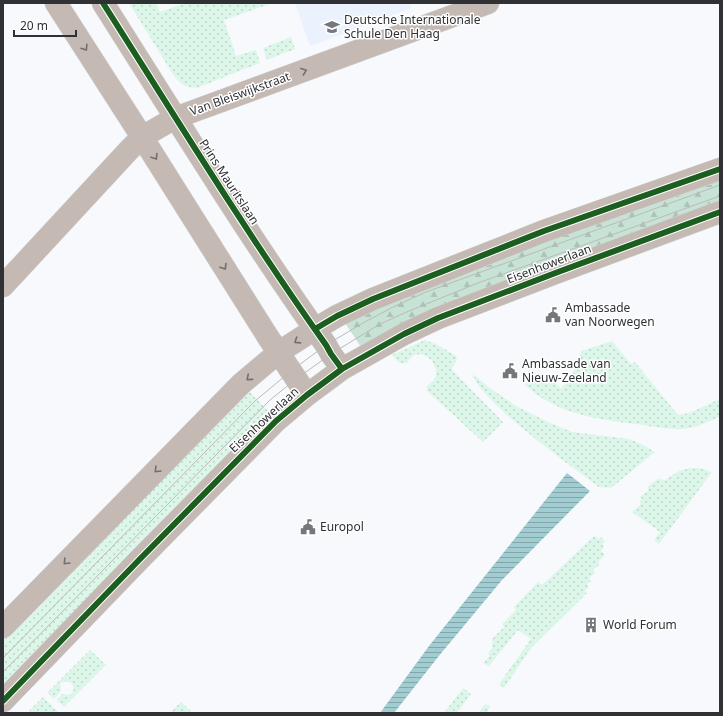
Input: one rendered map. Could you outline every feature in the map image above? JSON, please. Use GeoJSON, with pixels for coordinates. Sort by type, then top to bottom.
{"type":"FeatureCollection","features":[{"type":"Feature","properties":{"kind":"street"},"geometry":{"type":"LineString","coordinates":[[56,3],[307,395]]}},
{"type":"Feature","properties":{"kind":"street","name":"Prins Mauritslaan"},"geometry":{"type":"LineString","coordinates":[[103,3],[175,118],[262,252],[342,369]]}},
{"type":"Feature","properties":{"kind":"street","name":"Van Bleiswijkstraat"},"geometry":{"type":"LineString","coordinates":[[3,286],[142,136],[175,118],[488,3]]}},
{"type":"Feature","properties":{"kind":"street"},"geometry":{"type":"LineString","coordinates":[[3,627],[241,384],[279,352],[315,329],[337,316],[373,299],[544,231],[720,170]]}},
{"type":"Feature","properties":{"kind":"street","name":"Eisenhowerlaan"},"geometry":{"type":"LineString","coordinates":[[3,701],[271,426],[307,395],[342,369],[404,334],[438,318],[720,212]]}},
{"type":"Feature","properties":{"kind":"shaded area","name":"Deutsche Internationale Schule Den Haag"},"geometry":{"type":"Polygon","coordinates":[[[295,3],[409,3],[411,8],[310,46],[295,3]]]}},
{"type":"Feature","properties":{"kind":"green space"},"geometry":{"type":"Polygon","coordinates":[[[129,3],[156,3],[160,12],[185,3],[272,3],[224,20],[236,56],[256,50],[260,63],[197,88],[184,85],[174,76],[129,3]]]}},
{"type":"Feature","properties":{"kind":"green space"},"geometry":{"type":"Polygon","coordinates":[[[291,37],[295,49],[267,60],[263,48],[291,37]]]}},
{"type":"Feature","properties":{"kind":"green space"},"geometry":{"type":"Polygon","coordinates":[[[720,175],[720,206],[363,350],[343,320],[720,175]]]}},
{"type":"Feature","properties":{"kind":"green space"},"geometry":{"type":"Polygon","coordinates":[[[425,340],[438,345],[456,356],[457,360],[452,368],[453,371],[503,422],[483,442],[427,391],[427,386],[434,380],[436,375],[436,370],[431,360],[418,354],[413,356],[407,363],[400,363],[392,355],[425,340]]]}},
{"type":"Feature","properties":{"kind":"green space"},"geometry":{"type":"Polygon","coordinates":[[[612,341],[631,364],[635,362],[678,415],[689,413],[720,399],[720,416],[702,424],[682,429],[667,429],[611,421],[580,414],[550,403],[524,384],[548,375],[561,389],[573,372],[581,351],[612,341]]]}},
{"type":"Feature","properties":{"kind":"green space"},"geometry":{"type":"Polygon","coordinates":[[[473,374],[491,389],[516,406],[548,422],[572,432],[629,439],[655,452],[611,488],[599,487],[508,416],[491,400],[479,385],[473,374]]]}},
{"type":"Feature","properties":{"kind":"green space"},"geometry":{"type":"Polygon","coordinates":[[[247,389],[273,416],[3,692],[3,638],[247,389]]]}},
{"type":"Feature","properties":{"kind":"green space"},"geometry":{"type":"Polygon","coordinates":[[[690,468],[700,468],[712,472],[659,544],[654,540],[660,532],[632,512],[641,504],[639,502],[642,499],[640,497],[649,490],[647,487],[659,478],[660,480],[662,479],[664,481],[679,471],[690,468]]]}},
{"type":"Feature","properties":{"kind":"green space"},"geometry":{"type":"Polygon","coordinates":[[[594,536],[599,539],[601,537],[605,542],[602,544],[604,547],[601,551],[605,555],[598,562],[600,564],[593,570],[595,573],[589,578],[591,581],[587,584],[589,587],[585,591],[587,593],[531,648],[504,688],[499,684],[531,639],[518,630],[489,666],[483,663],[490,656],[488,654],[493,647],[493,642],[491,640],[504,627],[502,624],[516,610],[514,607],[538,582],[542,585],[594,536]]]}},
{"type":"Feature","properties":{"kind":"green space"},"geometry":{"type":"Polygon","coordinates":[[[90,650],[106,665],[64,707],[57,700],[62,694],[71,694],[73,688],[71,683],[63,682],[60,684],[61,691],[54,699],[47,693],[90,650]]]}},
{"type":"Feature","properties":{"kind":"green space"},"geometry":{"type":"Polygon","coordinates":[[[463,688],[471,694],[457,713],[444,713],[463,688]]]}},
{"type":"Feature","properties":{"kind":"green space"},"geometry":{"type":"Polygon","coordinates":[[[43,697],[59,713],[27,713],[43,697]]]}},
{"type":"Feature","properties":{"kind":"green space"},"geometry":{"type":"Polygon","coordinates":[[[181,702],[193,713],[170,713],[181,702]]]}},
{"type":"Feature","properties":{"kind":"green space"},"geometry":{"type":"Polygon","coordinates":[[[485,704],[490,706],[487,713],[478,713],[485,704]]]}},
{"type":"Feature","properties":{"kind":"water"},"geometry":{"type":"Polygon","coordinates":[[[567,473],[590,491],[502,580],[394,713],[380,713],[429,646],[567,473]]]}},
{"type":"Feature","properties":{"kind":"tram line"},"geometry":{"type":"LineString","coordinates":[[3,658],[255,401],[291,371],[326,345],[393,307],[426,292],[720,185]]}},
{"type":"Feature","properties":{"kind":"tram line"},"geometry":{"type":"LineString","coordinates":[[3,672],[270,400],[331,354],[380,324],[409,311],[478,283],[720,196]]}},
{"type":"Feature","properties":{"kind":"cycle path"},"geometry":{"type":"LineString","coordinates":[[103,3],[268,261],[342,369]]}},
{"type":"Feature","properties":{"kind":"cycle path"},"geometry":{"type":"LineString","coordinates":[[315,329],[337,316],[373,299],[544,231],[720,169]]}},
{"type":"Feature","properties":{"kind":"cycle path"},"geometry":{"type":"LineString","coordinates":[[3,701],[276,421],[307,395],[342,369],[404,334],[438,318],[720,212]]}},
{"type":"Feature","properties":{"kind":"place","name":"Deutsche Internationale Schule Den Haag"},"geometry":{"type":"Point","coordinates":[332,27]}},
{"type":"Feature","properties":{"kind":"place","name":"Ambassade van Noorwegen"},"geometry":{"type":"Point","coordinates":[553,315]}},
{"type":"Feature","properties":{"kind":"place","name":"Ambassade van Nieuw-Zeeland"},"geometry":{"type":"Point","coordinates":[510,371]}},
{"type":"Feature","properties":{"kind":"place","name":"Europol"},"geometry":{"type":"Point","coordinates":[308,527]}},
{"type":"Feature","properties":{"kind":"place","name":"World Forum"},"geometry":{"type":"Point","coordinates":[591,625]}}]}
